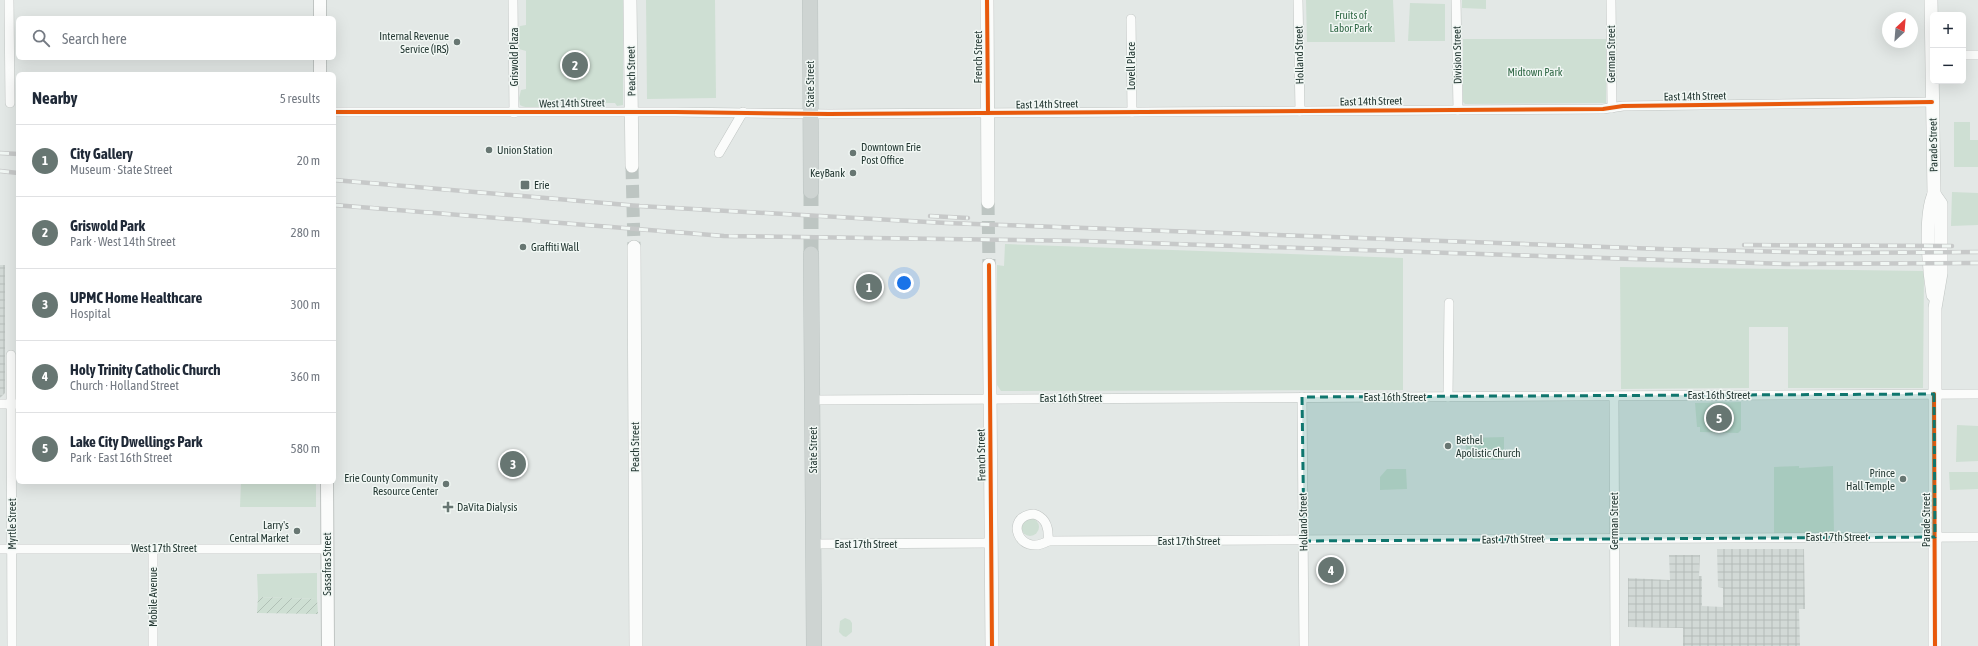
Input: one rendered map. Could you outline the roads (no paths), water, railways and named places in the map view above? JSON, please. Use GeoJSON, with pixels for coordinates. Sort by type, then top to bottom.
{"type":"FeatureCollection","features":[{"type":"Feature","properties":{"kind":"main road","name":"Peach Street"},"geometry":{"type":"LineString","coordinates":[[630,0],[632,166]]}},
{"type":"Feature","properties":{"kind":"main road","name":"State Street"},"geometry":{"type":"LineString","coordinates":[[810,0],[811,191]]}},
{"type":"Feature","properties":{"kind":"main road","name":"French Street"},"geometry":{"type":"LineString","coordinates":[[987,0],[988,202]]}},
{"type":"Feature","properties":{"kind":"main road","name":"Parade Street"},"geometry":{"type":"LineString","coordinates":[[1931,0],[1932,48]]}},
{"type":"Feature","properties":{"kind":"main road","name":"Parade Street"},"geometry":{"type":"LineString","coordinates":[[1932,84],[1934,194],[1941,204],[1941,273],[1935,308],[1935,646]]}},
{"type":"Feature","properties":{"kind":"main road","name":"Peach Street"},"geometry":{"type":"LineString","coordinates":[[634,247],[636,646]]}},
{"type":"Feature","properties":{"kind":"main road","name":"State Street"},"geometry":{"type":"LineString","coordinates":[[811,254],[814,646]]}},
{"type":"Feature","properties":{"kind":"main road","name":"French Street"},"geometry":{"type":"LineString","coordinates":[[989,265],[992,646]]}},
{"type":"Feature","properties":{"kind":"street"},"geometry":{"type":"LineString","coordinates":[[9,0],[14,44],[10,103]]}},
{"type":"Feature","properties":{"kind":"street"},"geometry":{"type":"LineString","coordinates":[[320,0],[320,16]]}},
{"type":"Feature","properties":{"kind":"street","name":"Griswold Plaza"},"geometry":{"type":"LineString","coordinates":[[513,0],[514,113]]}},
{"type":"Feature","properties":{"kind":"street","name":"Holland Street"},"geometry":{"type":"LineString","coordinates":[[1298,0],[1300,111]]}},
{"type":"Feature","properties":{"kind":"street","name":"Division Street"},"geometry":{"type":"LineString","coordinates":[[1456,0],[1458,110]]}},
{"type":"Feature","properties":{"kind":"street","name":"German Street"},"geometry":{"type":"LineString","coordinates":[[1611,0],[1612,108]]}},
{"type":"Feature","properties":{"kind":"street","name":"Lovell Place"},"geometry":{"type":"LineString","coordinates":[[1131,19],[1132,112]]}},
{"type":"Feature","properties":{"kind":"street"},"geometry":{"type":"LineString","coordinates":[[1966,55],[1978,55]]}},
{"type":"Feature","properties":{"kind":"street"},"geometry":{"type":"LineString","coordinates":[[320,60],[320,72]]}},
{"type":"Feature","properties":{"kind":"street","name":"East 14th Street"},"geometry":{"type":"LineString","coordinates":[[810,113],[1603,109],[1623,106],[1932,102]]}},
{"type":"Feature","properties":{"kind":"street","name":"West 14th Street"},"geometry":{"type":"LineString","coordinates":[[336,112],[514,113],[631,111],[810,113]]}},
{"type":"Feature","properties":{"kind":"street"},"geometry":{"type":"LineString","coordinates":[[720,153],[743,112]]}},
{"type":"Feature","properties":{"kind":"street"},"geometry":{"type":"LineString","coordinates":[[1448,397],[1449,303]]}},
{"type":"Feature","properties":{"kind":"street","name":"Myrtle Street"},"geometry":{"type":"LineString","coordinates":[[11,355],[15,404],[12,549],[12,646]]}},
{"type":"Feature","properties":{"kind":"street","name":"East 16th Street"},"geometry":{"type":"LineString","coordinates":[[812,400],[1978,394]]}},
{"type":"Feature","properties":{"kind":"street","name":"German Street"},"geometry":{"type":"LineString","coordinates":[[1614,396],[1615,646]]}},
{"type":"Feature","properties":{"kind":"street","name":"Holland Street"},"geometry":{"type":"LineString","coordinates":[[1302,397],[1304,646]]}},
{"type":"Feature","properties":{"kind":"street"},"geometry":{"type":"LineString","coordinates":[[0,404],[15,404]]}},
{"type":"Feature","properties":{"kind":"street","name":"Sassafras Street"},"geometry":{"type":"LineString","coordinates":[[327,484],[328,646]]}},
{"type":"Feature","properties":{"kind":"street","name":"East 17th Street"},"geometry":{"type":"LineString","coordinates":[[1048,542],[1978,537]]}},
{"type":"Feature","properties":{"kind":"street","name":"East 17th Street"},"geometry":{"type":"LineString","coordinates":[[813,544],[991,543]]}},
{"type":"Feature","properties":{"kind":"street","name":"Mobile Avenue"},"geometry":{"type":"LineString","coordinates":[[153,548],[153,646]]}},
{"type":"Feature","properties":{"kind":"street","name":"West 17th Street"},"geometry":{"type":"LineString","coordinates":[[0,549],[327,549]]}},
{"type":"Feature","properties":{"kind":"tunnel"},"geometry":{"type":"LineString","coordinates":[[632,166],[634,247]]}},
{"type":"Feature","properties":{"kind":"tunnel"},"geometry":{"type":"LineString","coordinates":[[811,191],[811,254]]}},
{"type":"Feature","properties":{"kind":"tunnel"},"geometry":{"type":"LineString","coordinates":[[988,202],[989,265]]}},
{"type":"Feature","properties":{"kind":"railway"},"geometry":{"type":"LineString","coordinates":[[0,153],[16,154]]}},
{"type":"Feature","properties":{"kind":"railway"},"geometry":{"type":"LineString","coordinates":[[0,171],[16,173]]}},
{"type":"Feature","properties":{"kind":"railway"},"geometry":{"type":"LineString","coordinates":[[336,180],[639,206],[946,223],[1660,249],[1838,253],[1978,252]]}},
{"type":"Feature","properties":{"kind":"railway"},"geometry":{"type":"LineString","coordinates":[[336,205],[724,236],[1084,241],[1787,264],[1978,263]]}},
{"type":"Feature","properties":{"kind":"railway"},"geometry":{"type":"LineString","coordinates":[[930,216],[968,218]]}},
{"type":"Feature","properties":{"kind":"railway"},"geometry":{"type":"LineString","coordinates":[[1744,245],[1952,246]]}},
{"type":"Feature","properties":{"kind":"place","name":"Internal Revenue Service (IRS)"},"geometry":{"type":"Point","coordinates":[457,42]}},
{"type":"Feature","properties":{"kind":"place","name":"Griswold Park"},"geometry":{"type":"Point","coordinates":[575,65]}},
{"type":"Feature","properties":{"kind":"place","name":"Union Station"},"geometry":{"type":"Point","coordinates":[489,150]}},
{"type":"Feature","properties":{"kind":"place","name":"Downtown Erie Post Office"},"geometry":{"type":"Point","coordinates":[853,153]}},
{"type":"Feature","properties":{"kind":"place","name":"KeyBank"},"geometry":{"type":"Point","coordinates":[853,173]}},
{"type":"Feature","properties":{"kind":"place","name":"Erie"},"geometry":{"type":"Point","coordinates":[525,185]}},
{"type":"Feature","properties":{"kind":"place","name":"Graffiti Wall"},"geometry":{"type":"Point","coordinates":[523,247]}},
{"type":"Feature","properties":{"kind":"place","name":"City Gallery"},"geometry":{"type":"Point","coordinates":[869,287]}},
{"type":"Feature","properties":{"kind":"place","name":"Lake City Dwellings Park"},"geometry":{"type":"Point","coordinates":[1719,418]}},
{"type":"Feature","properties":{"kind":"place","name":"Bethel Apolistic Church"},"geometry":{"type":"Point","coordinates":[1448,446]}},
{"type":"Feature","properties":{"kind":"place","name":"UPMC Home Healthcare"},"geometry":{"type":"Point","coordinates":[513,464]}},
{"type":"Feature","properties":{"kind":"place","name":"Prince Hall Temple"},"geometry":{"type":"Point","coordinates":[1903,479]}},
{"type":"Feature","properties":{"kind":"place","name":"Erie County Community Resource Center"},"geometry":{"type":"Point","coordinates":[446,484]}},
{"type":"Feature","properties":{"kind":"place","name":"DaVita Dialysis"},"geometry":{"type":"Point","coordinates":[448,507]}},
{"type":"Feature","properties":{"kind":"place","name":"Larry's Central Market"},"geometry":{"type":"Point","coordinates":[297,531]}},
{"type":"Feature","properties":{"kind":"place","name":"Holy Trinity Catholic Church"},"geometry":{"type":"Point","coordinates":[1331,570]}},
{"type":"Feature","properties":{"kind":"park label","name":"Fruits of Labor Park"},"geometry":{"type":"Point","coordinates":[1351,21]}},
{"type":"Feature","properties":{"kind":"park label","name":"Midtown Park"},"geometry":{"type":"Point","coordinates":[1535,72]}}]}
